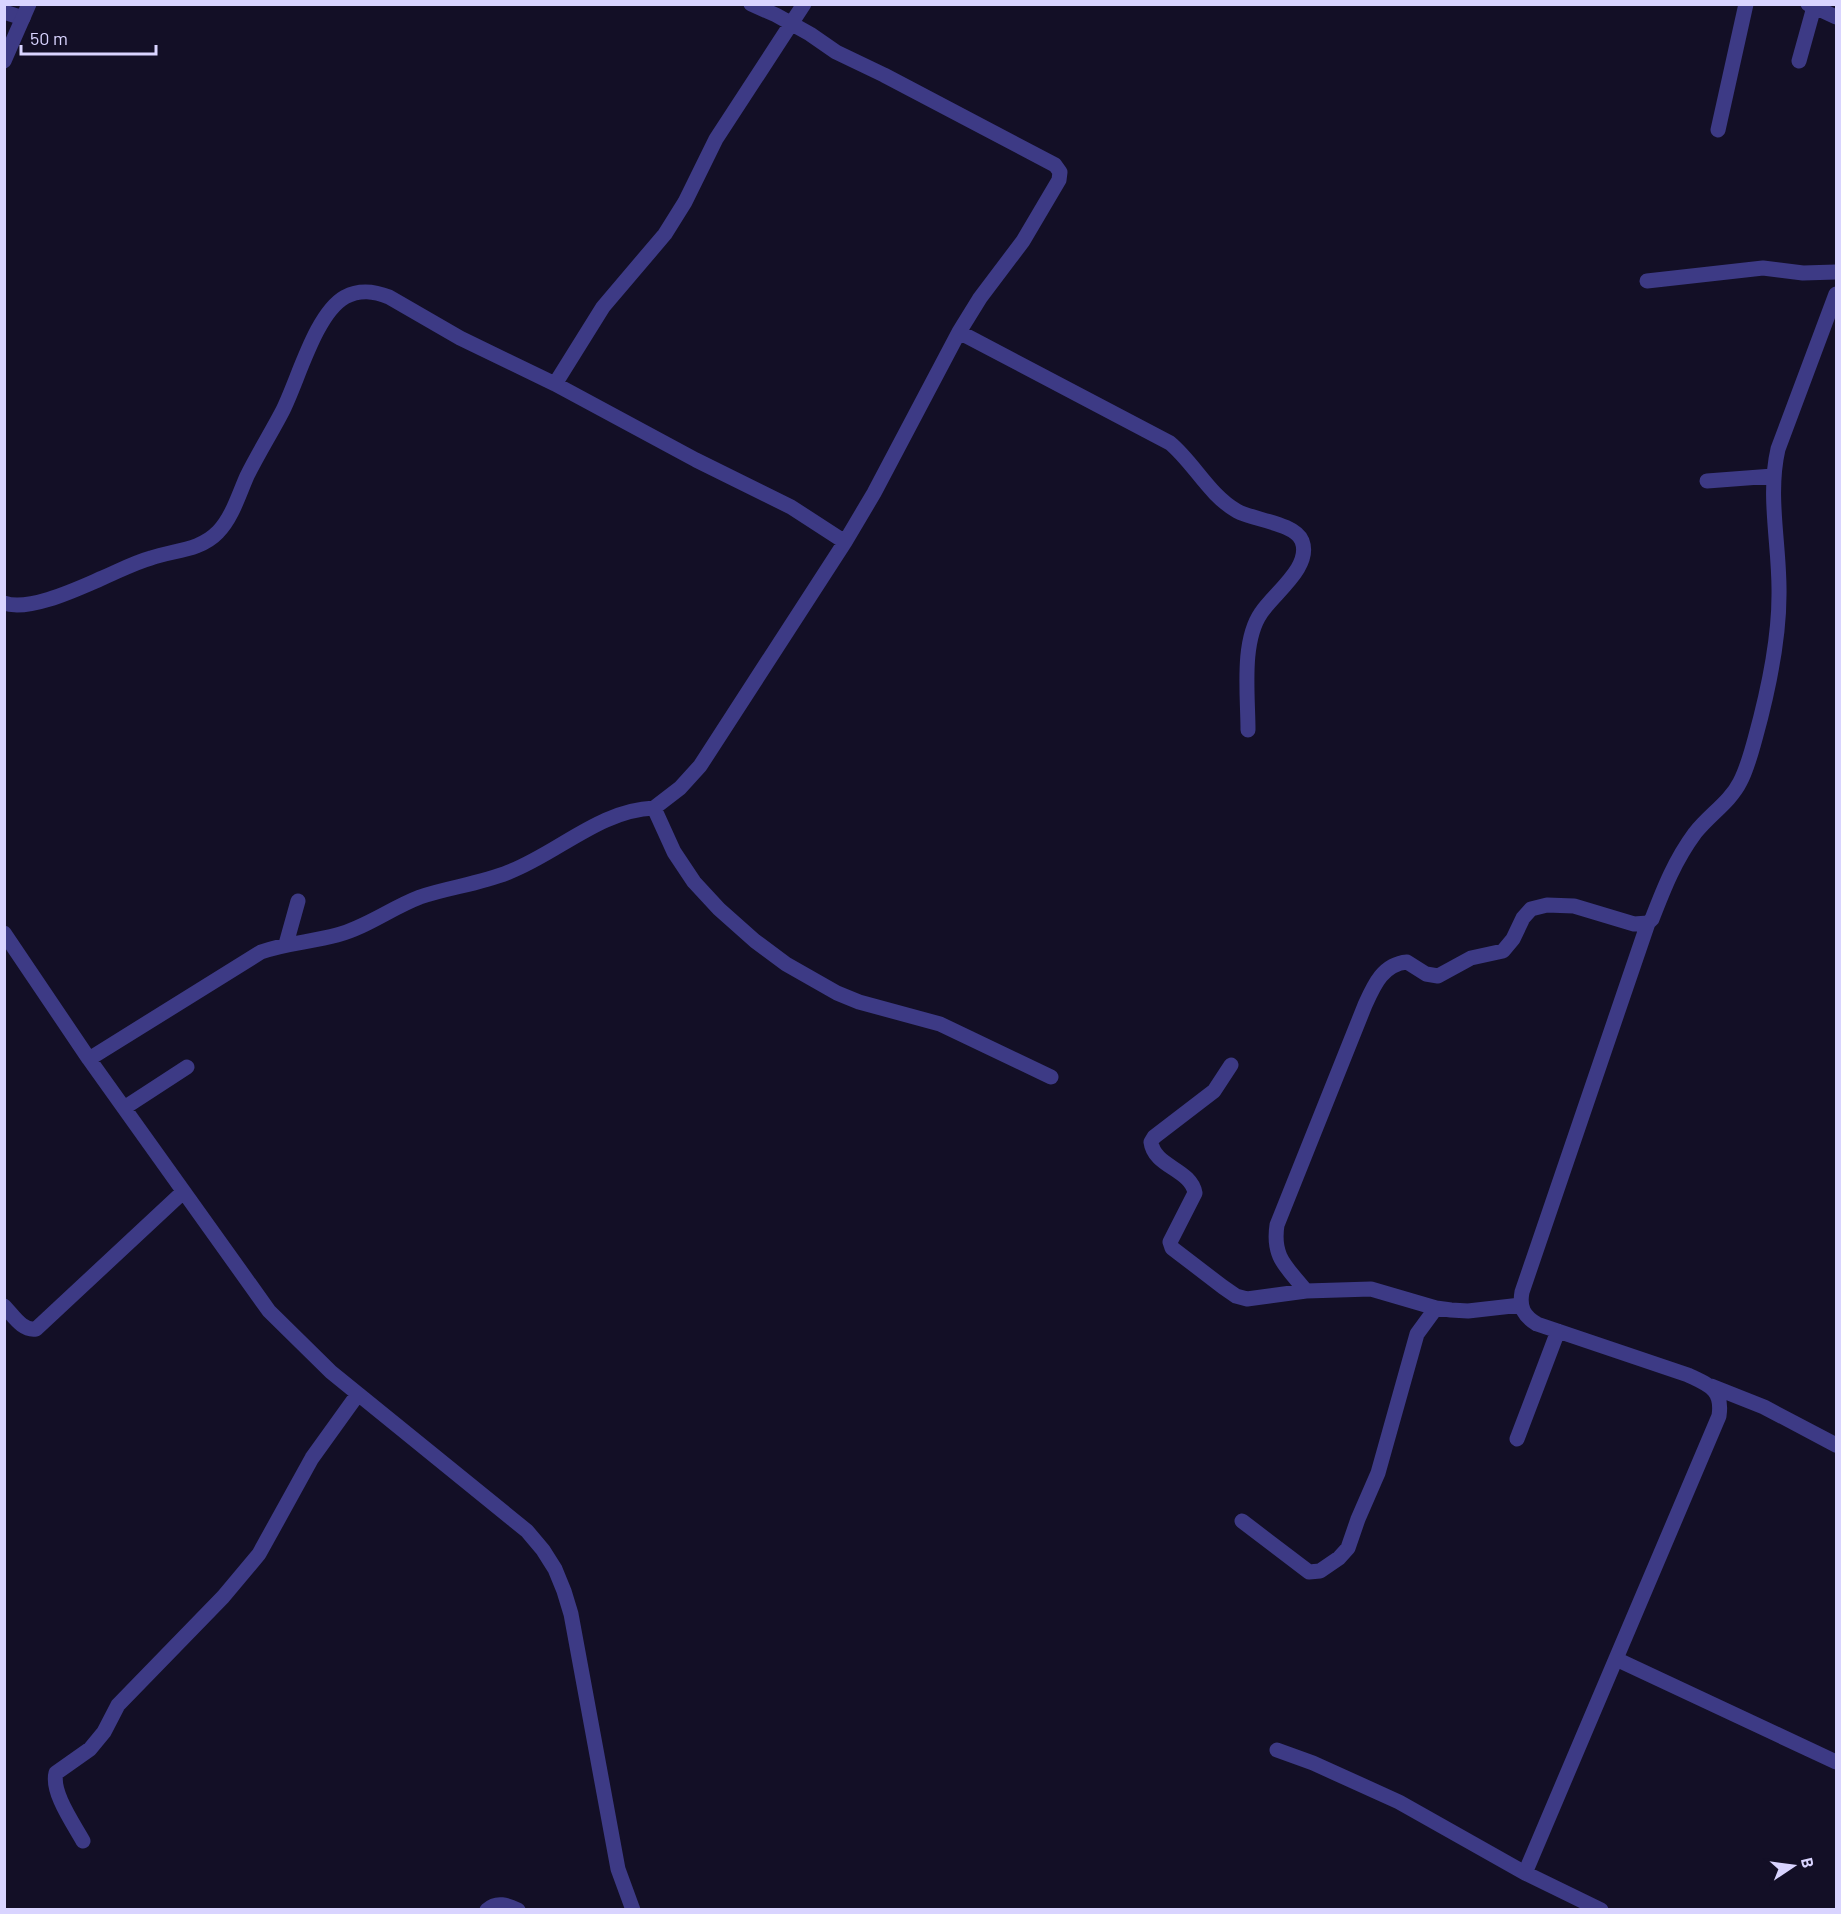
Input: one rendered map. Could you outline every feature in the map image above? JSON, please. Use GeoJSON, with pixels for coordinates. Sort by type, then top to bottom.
{"type":"FeatureCollection","features":[{"type":"Feature","properties":{"kind":"street"},"geometry":{"type":"LineString","coordinates":[[89,1059],[250,957],[286,944],[323,939],[352,931],[417,898],[512,871],[618,814],[639,808],[654,808],[680,788],[700,766],[845,542],[874,493],[959,332],[980,298],[1023,242],[1059,180],[1060,172],[1055,165],[836,52],[792,24],[751,4]]}},
{"type":"Feature","properties":{"kind":"street"},"geometry":{"type":"LineString","coordinates":[[555,384],[603,307],[665,234],[685,202],[716,139],[804,4]]}},
{"type":"Feature","properties":{"kind":"street"},"geometry":{"type":"LineString","coordinates":[[1718,130],[1746,4]]}},
{"type":"Feature","properties":{"kind":"street"},"geometry":{"type":"LineString","coordinates":[[1799,61],[1811,6],[1836,17]]}},
{"type":"Feature","properties":{"kind":"street"},"geometry":{"type":"LineString","coordinates":[[4,12],[26,11],[4,61]]}},
{"type":"Feature","properties":{"kind":"street"},"geometry":{"type":"LineString","coordinates":[[1647,280],[1764,268],[1803,273],[1836,272]]}},
{"type":"Feature","properties":{"kind":"street"},"geometry":{"type":"LineString","coordinates":[[4,603],[21,606],[64,593],[141,561],[193,548],[213,537],[226,523],[257,454],[282,412],[321,323],[336,304],[355,293],[366,291],[378,292],[389,297],[460,338],[555,384],[696,460],[791,507],[845,542]]}},
{"type":"Feature","properties":{"kind":"street"},"geometry":{"type":"LineString","coordinates":[[1836,295],[1778,449],[1773,476],[1779,560],[1778,619],[1768,686],[1755,738],[1740,783],[1697,832],[1679,857],[1652,919],[1648,923],[1522,1292],[1521,1305],[1528,1319],[1537,1324],[1688,1375],[1764,1407],[1836,1445]]}},
{"type":"Feature","properties":{"kind":"street"},"geometry":{"type":"LineString","coordinates":[[959,332],[1170,443],[1184,455],[1208,485],[1238,512],[1295,531],[1302,540],[1304,552],[1300,566],[1261,613],[1253,628],[1249,652],[1248,730]]}},
{"type":"Feature","properties":{"kind":"street"},"geometry":{"type":"LineString","coordinates":[[1707,482],[1773,476]]}},
{"type":"Feature","properties":{"kind":"street"},"geometry":{"type":"LineString","coordinates":[[654,808],[674,852],[694,882],[741,928],[786,964],[837,993],[859,1002],[940,1024],[1051,1077]]}},
{"type":"Feature","properties":{"kind":"street"},"geometry":{"type":"LineString","coordinates":[[286,944],[298,901]]}},
{"type":"Feature","properties":{"kind":"street"},"geometry":{"type":"LineString","coordinates":[[1306,1290],[1278,1254],[1275,1241],[1277,1226],[1365,1005],[1382,973],[1391,966],[1407,962],[1426,974],[1438,976],[1471,958],[1503,951],[1531,909],[1547,905],[1574,906],[1634,924],[1648,923]]}},
{"type":"Feature","properties":{"kind":"street"},"geometry":{"type":"LineString","coordinates":[[4,933],[89,1059],[268,1311],[295,1339],[358,1394],[513,1518],[543,1550],[555,1569],[571,1614],[616,1857],[629,1908]]}},
{"type":"Feature","properties":{"kind":"street"},"geometry":{"type":"LineString","coordinates":[[1231,1065],[1214,1091],[1154,1137],[1151,1142],[1152,1150],[1157,1156],[1189,1180],[1194,1188],[1195,1193],[1173,1232],[1170,1244],[1181,1254],[1236,1296],[1247,1299],[1306,1290],[1371,1289],[1436,1308],[1468,1311],[1521,1305]]}},
{"type":"Feature","properties":{"kind":"street"},"geometry":{"type":"LineString","coordinates":[[124,1108],[187,1067]]}},
{"type":"Feature","properties":{"kind":"street"},"geometry":{"type":"LineString","coordinates":[[4,1306],[28,1330],[36,1329],[183,1192]]}},
{"type":"Feature","properties":{"kind":"street"},"geometry":{"type":"LineString","coordinates":[[1242,1521],[1309,1572],[1320,1571],[1339,1558],[1348,1548],[1378,1473],[1417,1334],[1436,1308]]}},
{"type":"Feature","properties":{"kind":"street"},"geometry":{"type":"LineString","coordinates":[[1517,1439],[1557,1331]]}},
{"type":"Feature","properties":{"kind":"street"},"geometry":{"type":"LineString","coordinates":[[1525,1873],[1719,1416],[1721,1406],[1719,1396],[1711,1386]]}},
{"type":"Feature","properties":{"kind":"street"},"geometry":{"type":"LineString","coordinates":[[83,1841],[58,1793],[54,1781],[56,1773],[90,1749],[104,1732],[118,1705],[223,1598],[260,1554],[312,1458],[358,1394]]}},
{"type":"Feature","properties":{"kind":"street"},"geometry":{"type":"LineString","coordinates":[[1616,1659],[1836,1762]]}},
{"type":"Feature","properties":{"kind":"street"},"geometry":{"type":"LineString","coordinates":[[1277,1750],[1313,1763],[1399,1802],[1525,1873],[1601,1910]]}},
{"type":"Feature","properties":{"kind":"street"},"geometry":{"type":"LineString","coordinates":[[487,1910],[495,1904],[502,1904],[518,1910]]}}]}
